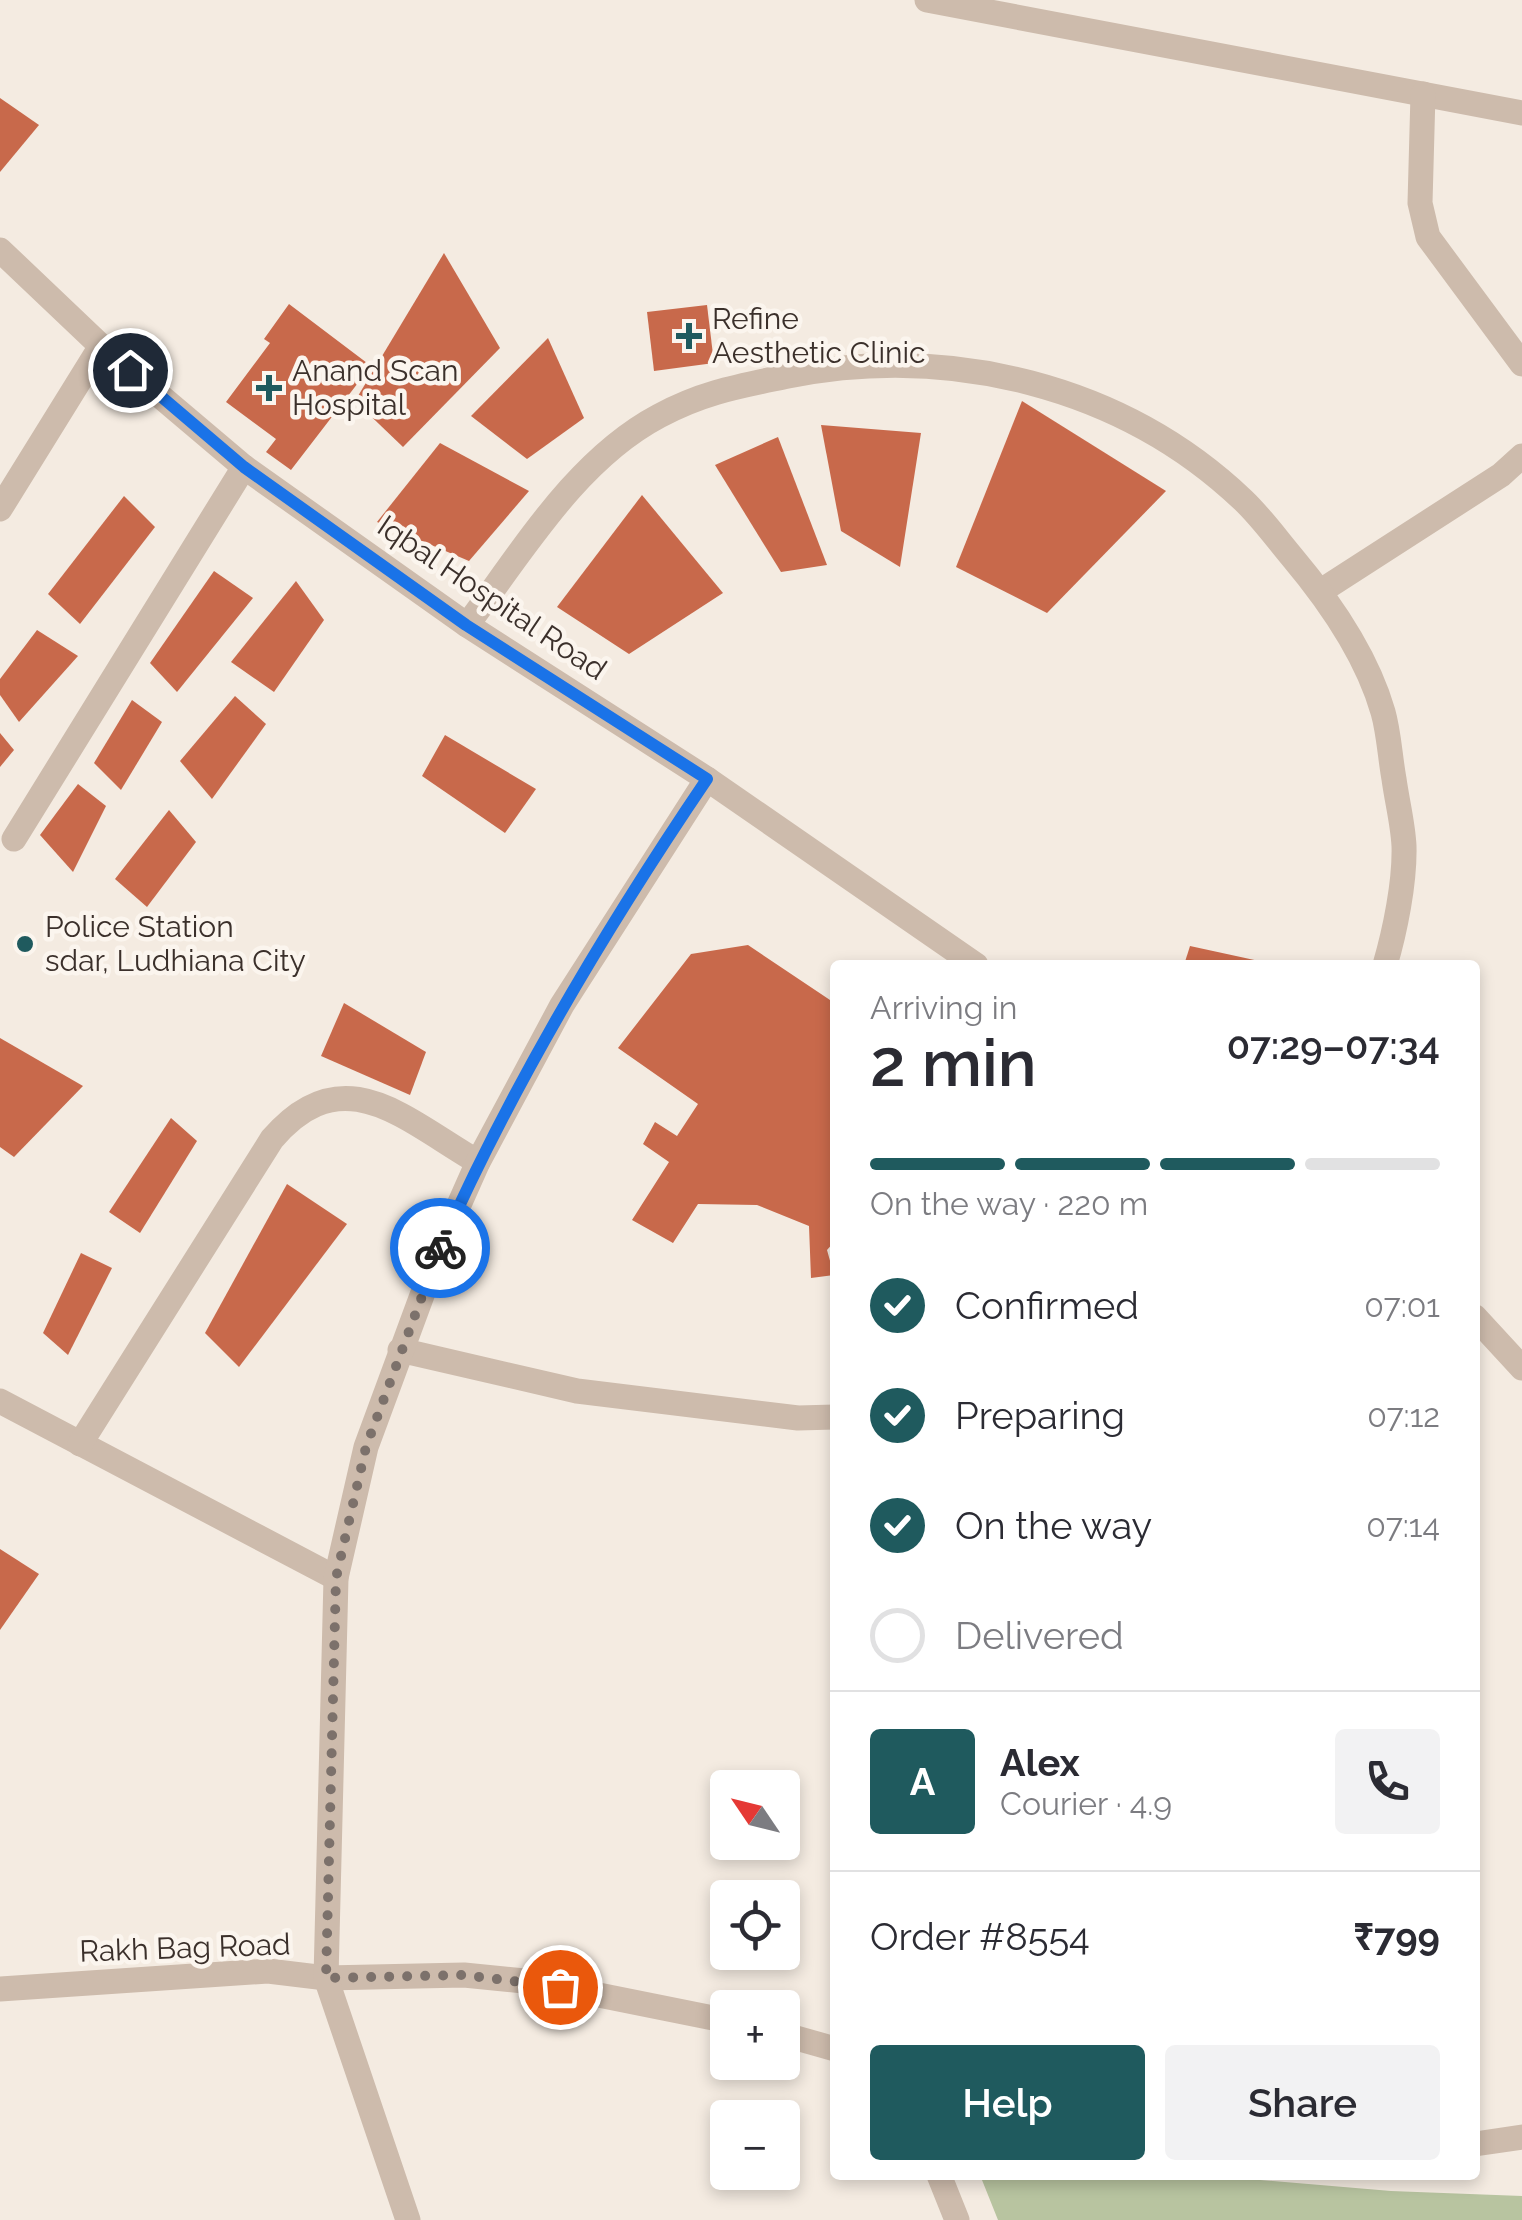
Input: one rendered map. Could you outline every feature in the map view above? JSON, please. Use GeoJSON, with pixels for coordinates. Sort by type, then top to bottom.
{"type":"FeatureCollection","features":[{"type":"Feature","properties":{"kind":"street"},"geometry":{"type":"LineString","coordinates":[[927,0],[1522,113]]}},
{"type":"Feature","properties":{"kind":"street"},"geometry":{"type":"LineString","coordinates":[[1424,94],[1420,203],[1428,237],[1522,364]]}},
{"type":"Feature","properties":{"kind":"street","name":"Iqbal Hospital Road"},"geometry":{"type":"LineString","coordinates":[[0,250],[102,346],[244,467],[466,625],[707,779],[969,960]]}},
{"type":"Feature","properties":{"kind":"street"},"geometry":{"type":"LineString","coordinates":[[0,508],[102,346]]}},
{"type":"Feature","properties":{"kind":"street"},"geometry":{"type":"LineString","coordinates":[[466,625],[549,516],[618,443],[656,417],[707,392],[827,368],[932,364],[989,372],[1054,388],[1130,418],[1244,500],[1321,591],[1352,640],[1383,712],[1404,847],[1393,937],[1386,960]]}},
{"type":"Feature","properties":{"kind":"street"},"geometry":{"type":"LineString","coordinates":[[1321,591],[1501,475],[1522,456]]}},
{"type":"Feature","properties":{"kind":"street"},"geometry":{"type":"LineString","coordinates":[[14,839],[244,467]]}},
{"type":"Feature","properties":{"kind":"street"},"geometry":{"type":"LineString","coordinates":[[408,2220],[326,1978],[336,1578],[366,1447],[438,1252],[478,1162],[562,1005],[707,779]]}},
{"type":"Feature","properties":{"kind":"street"},"geometry":{"type":"LineString","coordinates":[[80,1444],[272,1139],[301,1110],[321,1100],[343,1096],[364,1100],[387,1108],[478,1162]]}},
{"type":"Feature","properties":{"kind":"street"},"geometry":{"type":"LineString","coordinates":[[1480,1322],[1522,1368]]}},
{"type":"Feature","properties":{"kind":"street"},"geometry":{"type":"LineString","coordinates":[[400,1350],[577,1391],[798,1418],[830,1417]]}},
{"type":"Feature","properties":{"kind":"street"},"geometry":{"type":"LineString","coordinates":[[0,1401],[336,1578]]}},
{"type":"Feature","properties":{"kind":"street","name":"Rakh Bag Road"},"geometry":{"type":"LineString","coordinates":[[0,1989],[268,1971],[326,1978],[464,1975],[534,1982],[710,2017]]}},
{"type":"Feature","properties":{"kind":"street"},"geometry":{"type":"LineString","coordinates":[[800,2039],[830,2048]]}},
{"type":"Feature","properties":{"kind":"street"},"geometry":{"type":"LineString","coordinates":[[1480,2144],[1516,2142]]}},
{"type":"Feature","properties":{"kind":"street"},"geometry":{"type":"LineString","coordinates":[[941,2180],[957,2220]]}},
{"type":"Feature","properties":{"kind":"green space"},"geometry":{"type":"Polygon","coordinates":[[[982,2180],[1260,2180],[1391,2191],[1522,2196],[1522,2220],[998,2220],[982,2180]]]}},
{"type":"Feature","properties":{"kind":"building"},"geometry":{"type":"Polygon","coordinates":[[[0,98],[39,125],[0,172],[0,98]]]}},
{"type":"Feature","properties":{"kind":"building"},"geometry":{"type":"Polygon","coordinates":[[[444,253],[500,348],[403,447],[355,401],[444,253]]]}},
{"type":"Feature","properties":{"kind":"building"},"geometry":{"type":"Polygon","coordinates":[[[289,304],[371,366],[291,470],[266,452],[276,439],[226,402],[270,343],[264,339],[289,304]]]}},
{"type":"Feature","properties":{"kind":"building"},"geometry":{"type":"Polygon","coordinates":[[[707,305],[714,363],[654,371],[647,312],[707,305]]]}},
{"type":"Feature","properties":{"kind":"building"},"geometry":{"type":"Polygon","coordinates":[[[548,338],[584,418],[527,459],[471,416],[548,338]]]}},
{"type":"Feature","properties":{"kind":"building"},"geometry":{"type":"Polygon","coordinates":[[[1022,401],[1166,491],[1047,613],[956,567],[1022,401]]]}},
{"type":"Feature","properties":{"kind":"building"},"geometry":{"type":"Polygon","coordinates":[[[821,425],[921,433],[900,567],[841,531],[821,425]]]}},
{"type":"Feature","properties":{"kind":"building"},"geometry":{"type":"Polygon","coordinates":[[[778,437],[827,565],[781,572],[715,465],[778,437]]]}},
{"type":"Feature","properties":{"kind":"building"},"geometry":{"type":"Polygon","coordinates":[[[440,443],[529,491],[469,561],[377,522],[440,443]]]}},
{"type":"Feature","properties":{"kind":"building"},"geometry":{"type":"Polygon","coordinates":[[[642,495],[723,593],[629,654],[557,607],[642,495]]]}},
{"type":"Feature","properties":{"kind":"building"},"geometry":{"type":"Polygon","coordinates":[[[124,496],[155,527],[80,624],[48,594],[124,496]]]}},
{"type":"Feature","properties":{"kind":"building"},"geometry":{"type":"Polygon","coordinates":[[[214,571],[253,598],[177,692],[150,663],[214,571]]]}},
{"type":"Feature","properties":{"kind":"building"},"geometry":{"type":"Polygon","coordinates":[[[296,581],[324,620],[274,692],[231,662],[296,581]]]}},
{"type":"Feature","properties":{"kind":"building"},"geometry":{"type":"Polygon","coordinates":[[[37,630],[78,656],[19,722],[0,695],[0,679],[37,630]]]}},
{"type":"Feature","properties":{"kind":"building"},"geometry":{"type":"Polygon","coordinates":[[[235,696],[266,724],[212,799],[180,761],[235,696]]]}},
{"type":"Feature","properties":{"kind":"building"},"geometry":{"type":"Polygon","coordinates":[[[132,700],[162,722],[121,790],[94,763],[132,700]]]}},
{"type":"Feature","properties":{"kind":"building"},"geometry":{"type":"Polygon","coordinates":[[[0,733],[14,750],[0,767],[0,733]]]}},
{"type":"Feature","properties":{"kind":"building"},"geometry":{"type":"Polygon","coordinates":[[[445,735],[536,789],[505,833],[422,776],[445,735]]]}},
{"type":"Feature","properties":{"kind":"building"},"geometry":{"type":"Polygon","coordinates":[[[78,784],[106,806],[73,872],[40,835],[78,784]]]}},
{"type":"Feature","properties":{"kind":"building"},"geometry":{"type":"Polygon","coordinates":[[[169,810],[196,842],[147,907],[115,879],[169,810]]]}},
{"type":"Feature","properties":{"kind":"building"},"geometry":{"type":"Polygon","coordinates":[[[748,945],[830,1000],[830,1276],[811,1278],[809,1226],[757,1205],[698,1204],[673,1243],[632,1220],[669,1162],[643,1144],[655,1122],[677,1136],[698,1104],[618,1048],[691,954],[748,945]]]}},
{"type":"Feature","properties":{"kind":"building"},"geometry":{"type":"Polygon","coordinates":[[[1190,946],[1254,960],[1186,960],[1190,946]]]}},
{"type":"Feature","properties":{"kind":"building"},"geometry":{"type":"Polygon","coordinates":[[[344,1003],[426,1052],[410,1095],[321,1056],[344,1003]]]}},
{"type":"Feature","properties":{"kind":"building"},"geometry":{"type":"Polygon","coordinates":[[[0,1038],[83,1086],[14,1157],[0,1147],[0,1038]]]}},
{"type":"Feature","properties":{"kind":"building"},"geometry":{"type":"Polygon","coordinates":[[[171,1118],[197,1141],[140,1233],[109,1212],[171,1118]]]}},
{"type":"Feature","properties":{"kind":"building"},"geometry":{"type":"Polygon","coordinates":[[[287,1184],[347,1224],[239,1367],[205,1333],[287,1184]]]}},
{"type":"Feature","properties":{"kind":"building"},"geometry":{"type":"Polygon","coordinates":[[[81,1253],[112,1268],[68,1355],[43,1333],[81,1253]]]}},
{"type":"Feature","properties":{"kind":"building"},"geometry":{"type":"Polygon","coordinates":[[[0,1549],[39,1574],[0,1630],[0,1549]]]}},
{"type":"Feature","properties":{"kind":"way so far"},"geometry":{"type":"LineString","coordinates":[[440,1248],[366,1447],[336,1578],[326,1978],[464,1975],[560,1987]]}},
{"type":"Feature","properties":{"kind":"place","name":"Refine Aesthetic Clinic"},"geometry":{"type":"Point","coordinates":[689,336]}},
{"type":"Feature","properties":{"kind":"place","name":"Anand Scan Hospital"},"geometry":{"type":"Point","coordinates":[269,388]}},
{"type":"Feature","properties":{"kind":"place","name":"Police Station sdar, Ludhiana City"},"geometry":{"type":"Point","coordinates":[25,944]}},
{"type":"Feature","properties":{"kind":"route"},"geometry":{"type":"LineString","coordinates":[[130,370],[244,467],[466,625],[707,779],[562,1005],[478,1162],[440,1248]]}}]}
